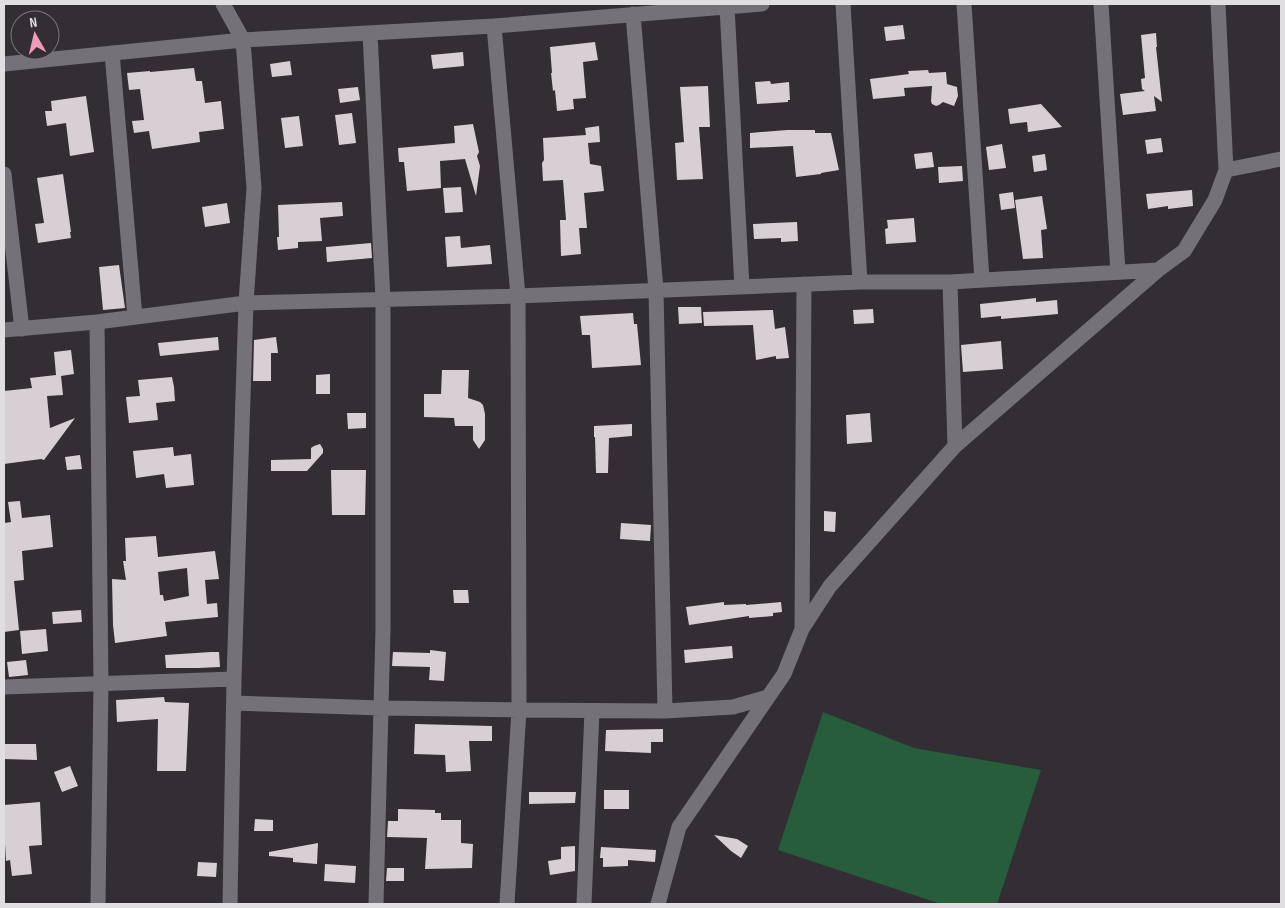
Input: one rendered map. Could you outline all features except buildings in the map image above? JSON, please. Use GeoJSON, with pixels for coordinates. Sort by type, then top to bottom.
{"type":"FeatureCollection","features":[{"type":"Feature","properties":{"kind":"street"},"geometry":{"type":"LineString","coordinates":[[223,4],[243,40],[254,188],[246,303],[234,679],[230,904]]}},
{"type":"Feature","properties":{"kind":"street"},"geometry":{"type":"LineString","coordinates":[[4,64],[243,40],[494,26],[762,4]]}},
{"type":"Feature","properties":{"kind":"street"},"geometry":{"type":"LineString","coordinates":[[843,4],[860,282]]}},
{"type":"Feature","properties":{"kind":"street"},"geometry":{"type":"LineString","coordinates":[[964,4],[982,280]]}},
{"type":"Feature","properties":{"kind":"street"},"geometry":{"type":"LineString","coordinates":[[1101,4],[1118,272]]}},
{"type":"Feature","properties":{"kind":"street"},"geometry":{"type":"LineString","coordinates":[[658,904],[679,827],[784,674],[802,629],[830,586],[954,446],[1158,270],[1184,251],[1215,200],[1226,170],[1218,4]]}},
{"type":"Feature","properties":{"kind":"street"},"geometry":{"type":"LineString","coordinates":[[727,7],[742,287]]}},
{"type":"Feature","properties":{"kind":"street"},"geometry":{"type":"LineString","coordinates":[[634,14],[656,290],[665,711]]}},
{"type":"Feature","properties":{"kind":"street"},"geometry":{"type":"LineString","coordinates":[[494,26],[518,296],[519,710],[507,904]]}},
{"type":"Feature","properties":{"kind":"street"},"geometry":{"type":"LineString","coordinates":[[370,33],[383,300],[383,629],[376,904]]}},
{"type":"Feature","properties":{"kind":"street"},"geometry":{"type":"LineString","coordinates":[[112,53],[135,317]]}},
{"type":"Feature","properties":{"kind":"street"},"geometry":{"type":"LineString","coordinates":[[1226,170],[1281,159]]}},
{"type":"Feature","properties":{"kind":"street"},"geometry":{"type":"LineString","coordinates":[[4,174],[22,329]]}},
{"type":"Feature","properties":{"kind":"street"},"geometry":{"type":"LineString","coordinates":[[4,330],[97,322],[246,303],[518,296],[860,282],[950,282],[1158,270]]}},
{"type":"Feature","properties":{"kind":"street"},"geometry":{"type":"LineString","coordinates":[[950,282],[954,446]]}},
{"type":"Feature","properties":{"kind":"street"},"geometry":{"type":"LineString","coordinates":[[802,629],[804,284]]}},
{"type":"Feature","properties":{"kind":"street"},"geometry":{"type":"LineString","coordinates":[[97,322],[101,684],[98,904]]}},
{"type":"Feature","properties":{"kind":"street"},"geometry":{"type":"LineString","coordinates":[[4,688],[234,679]]}},
{"type":"Feature","properties":{"kind":"street"},"geometry":{"type":"LineString","coordinates":[[234,703],[381,708],[665,711],[733,707],[768,697]]}},
{"type":"Feature","properties":{"kind":"street"},"geometry":{"type":"LineString","coordinates":[[584,904],[592,711]]}},
{"type":"Feature","properties":{"kind":"green space"},"geometry":{"type":"Polygon","coordinates":[[[823,712],[914,748],[1041,770],[997,904],[941,904],[778,850],[823,712]]]}}]}
